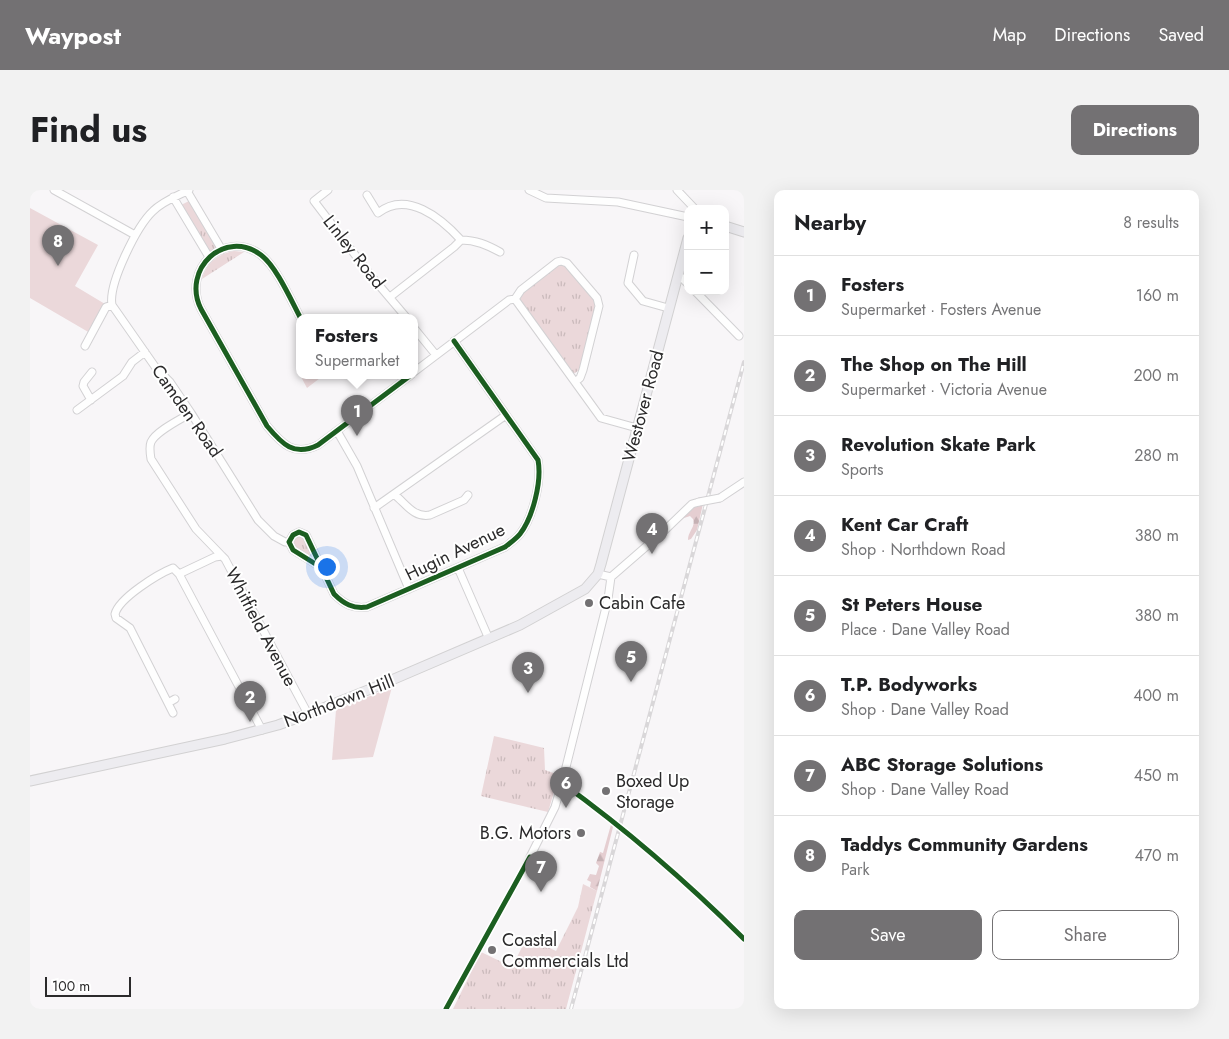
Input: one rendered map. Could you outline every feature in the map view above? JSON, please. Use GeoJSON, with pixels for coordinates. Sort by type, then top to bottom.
{"type":"FeatureCollection","features":[{"type":"Feature","properties":{"kind":"main road"},"geometry":{"type":"LineString","coordinates":[[729,227],[744,232]]}},
{"type":"Feature","properties":{"kind":"main road","name":"Westover Road"},"geometry":{"type":"LineString","coordinates":[[598,574],[685,250]]}},
{"type":"Feature","properties":{"kind":"main road","name":"Northdown Hill"},"geometry":{"type":"LineString","coordinates":[[30,782],[262,730],[308,714],[374,688],[520,625],[585,589],[598,574]]}},
{"type":"Feature","properties":{"kind":"street"},"geometry":{"type":"LineString","coordinates":[[54,190],[135,235]]}},
{"type":"Feature","properties":{"kind":"street"},"geometry":{"type":"LineString","coordinates":[[85,346],[106,307],[112,305],[114,283],[135,235],[143,221],[153,210],[188,190],[216,253]]}},
{"type":"Feature","properties":{"kind":"street","name":"Linley Road"},"geometry":{"type":"LineString","coordinates":[[328,190],[314,201],[372,277],[404,314]]}},
{"type":"Feature","properties":{"kind":"street"},"geometry":{"type":"LineString","coordinates":[[531,190],[546,198],[618,202],[684,216]]}},
{"type":"Feature","properties":{"kind":"street"},"geometry":{"type":"LineString","coordinates":[[677,190],[692,205]]}},
{"type":"Feature","properties":{"kind":"street"},"geometry":{"type":"LineString","coordinates":[[367,195],[378,213],[385,207],[395,204],[424,209],[444,222],[461,240]]}},
{"type":"Feature","properties":{"kind":"street"},"geometry":{"type":"LineString","coordinates":[[173,197],[216,253]]}},
{"type":"Feature","properties":{"kind":"street"},"geometry":{"type":"LineString","coordinates":[[390,297],[461,240],[472,240],[487,244],[500,252]]}},
{"type":"Feature","properties":{"kind":"street"},"geometry":{"type":"LineString","coordinates":[[298,314],[272,268],[261,255],[251,250],[241,247],[216,253],[200,271],[196,282],[199,304],[268,426],[286,445],[293,449],[302,450],[318,445],[406,379]]}},
{"type":"Feature","properties":{"kind":"street"},"geometry":{"type":"LineString","coordinates":[[634,255],[634,267],[628,283],[643,301],[668,308]]}},
{"type":"Feature","properties":{"kind":"street"},"geometry":{"type":"LineString","coordinates":[[418,369],[509,300],[515,299],[521,290],[555,263],[561,261],[567,263],[597,298],[599,306],[583,370],[580,378],[575,382]]}},
{"type":"Feature","properties":{"kind":"street"},"geometry":{"type":"LineString","coordinates":[[678,274],[684,280]]}},
{"type":"Feature","properties":{"kind":"street"},"geometry":{"type":"LineString","coordinates":[[699,295],[739,336]]}},
{"type":"Feature","properties":{"kind":"street"},"geometry":{"type":"LineString","coordinates":[[515,299],[601,418],[637,428]]}},
{"type":"Feature","properties":{"kind":"street","name":"Camden Road"},"geometry":{"type":"LineString","coordinates":[[112,305],[156,368],[170,382],[192,412],[258,520],[274,536],[289,542]]}},
{"type":"Feature","properties":{"kind":"street"},"geometry":{"type":"LineString","coordinates":[[418,333],[436,356]]}},
{"type":"Feature","properties":{"kind":"street","name":"Hugin Avenue"},"geometry":{"type":"LineString","coordinates":[[289,542],[296,533],[299,532],[306,536],[334,594],[352,607],[367,607],[505,547],[519,536],[528,521],[540,477],[538,460],[535,453],[454,342]]}},
{"type":"Feature","properties":{"kind":"street"},"geometry":{"type":"LineString","coordinates":[[77,410],[123,376],[132,362],[145,352]]}},
{"type":"Feature","properties":{"kind":"street"},"geometry":{"type":"LineString","coordinates":[[91,400],[83,386],[92,372]]}},
{"type":"Feature","properties":{"kind":"street"},"geometry":{"type":"LineString","coordinates":[[192,412],[152,440],[151,458],[196,529],[222,556]]}},
{"type":"Feature","properties":{"kind":"street"},"geometry":{"type":"LineString","coordinates":[[374,508],[506,415]]}},
{"type":"Feature","properties":{"kind":"street"},"geometry":{"type":"LineString","coordinates":[[337,431],[357,466],[409,590]]}},
{"type":"Feature","properties":{"kind":"street"},"geometry":{"type":"LineString","coordinates":[[530,857],[555,807],[562,783],[608,599],[611,577],[692,504],[720,498],[744,482]]}},
{"type":"Feature","properties":{"kind":"street"},"geometry":{"type":"LineString","coordinates":[[395,495],[417,515],[424,516],[464,500],[468,495]]}},
{"type":"Feature","properties":{"kind":"street"},"geometry":{"type":"LineString","coordinates":[[289,542],[293,550],[322,568]]}},
{"type":"Feature","properties":{"kind":"street","name":"Whitfield Avenue"},"geometry":{"type":"LineString","coordinates":[[173,713],[171,701],[130,628],[116,618],[114,614],[119,604],[150,581],[173,568],[179,574],[222,556],[308,714]]}},
{"type":"Feature","properties":{"kind":"street"},"geometry":{"type":"LineString","coordinates":[[458,568],[488,639]]}},
{"type":"Feature","properties":{"kind":"street"},"geometry":{"type":"LineString","coordinates":[[179,574],[262,730]]}},
{"type":"Feature","properties":{"kind":"street"},"geometry":{"type":"LineString","coordinates":[[598,574],[611,577]]}},
{"type":"Feature","properties":{"kind":"green space"},"geometry":{"type":"Polygon","coordinates":[[[189,201],[217,247],[213,252],[208,250],[181,205],[189,201]]]}},
{"type":"Feature","properties":{"kind":"green space"},"geometry":{"type":"Polygon","coordinates":[[[30,208],[98,245],[75,286],[105,304],[90,333],[30,298],[30,208]]]}},
{"type":"Feature","properties":{"kind":"green space"},"geometry":{"type":"Polygon","coordinates":[[[234,251],[244,252],[202,279],[206,268],[214,260],[223,254],[234,251]]]}},
{"type":"Feature","properties":{"kind":"green space"},"geometry":{"type":"Polygon","coordinates":[[[561,264],[567,267],[597,303],[579,370],[575,373],[571,373],[518,298],[519,293],[556,265],[561,264]]]}},
{"type":"Feature","properties":{"kind":"green space"},"geometry":{"type":"Polygon","coordinates":[[[302,379],[319,379],[307,388],[302,379]]]}},
{"type":"Feature","properties":{"kind":"green space"},"geometry":{"type":"Polygon","coordinates":[[[703,504],[697,530],[691,539],[688,540],[694,522],[693,519],[690,516],[675,523],[696,506],[703,504]]]}},
{"type":"Feature","properties":{"kind":"green space"},"geometry":{"type":"Polygon","coordinates":[[[297,535],[303,535],[313,559],[293,547],[293,538],[297,535]]]}},
{"type":"Feature","properties":{"kind":"green space"},"geometry":{"type":"Polygon","coordinates":[[[392,687],[373,757],[332,760],[336,710],[392,687]]]}},
{"type":"Feature","properties":{"kind":"green space"},"geometry":{"type":"Polygon","coordinates":[[[494,736],[544,748],[545,770],[559,775],[548,812],[481,796],[494,736]]]}},
{"type":"Feature","properties":{"kind":"green space"},"geometry":{"type":"Polygon","coordinates":[[[612,821],[614,823],[597,891],[590,887],[591,882],[587,880],[590,874],[596,875],[599,866],[596,863],[600,852],[603,853],[612,821]]]}},
{"type":"Feature","properties":{"kind":"green space"},"geometry":{"type":"Polygon","coordinates":[[[583,884],[597,891],[566,1009],[453,1009],[481,952],[512,967],[527,937],[556,951],[578,907],[583,884]]]}},
{"type":"Feature","properties":{"kind":"railway"},"geometry":{"type":"LineString","coordinates":[[571,1009],[744,362]]}},
{"type":"Feature","properties":{"kind":"cycle path"},"geometry":{"type":"LineString","coordinates":[[298,314],[283,284],[267,260],[247,248],[234,246],[221,250],[210,257],[202,267],[197,280],[196,294],[201,309],[267,426],[289,447],[302,450],[318,445],[406,379]]}},
{"type":"Feature","properties":{"kind":"cycle path"},"geometry":{"type":"LineString","coordinates":[[322,568],[293,550],[289,542],[293,535],[299,532],[306,535],[334,594],[341,601],[357,607],[367,607],[505,547],[525,527],[532,509],[539,478],[538,460],[454,341]]}},
{"type":"Feature","properties":{"kind":"cycle path"},"geometry":{"type":"LineString","coordinates":[[562,783],[656,857],[744,939]]}},
{"type":"Feature","properties":{"kind":"cycle path"},"geometry":{"type":"LineString","coordinates":[[446,1009],[530,857]]}},
{"type":"Feature","properties":{"kind":"place","name":"Taddys Community Gardens"},"geometry":{"type":"Point","coordinates":[58,266]}},
{"type":"Feature","properties":{"kind":"place","name":"Fosters"},"geometry":{"type":"Point","coordinates":[357,436]}},
{"type":"Feature","properties":{"kind":"place","name":"Kent Car Craft"},"geometry":{"type":"Point","coordinates":[652,554]}},
{"type":"Feature","properties":{"kind":"place","name":"Cabin Cafe"},"geometry":{"type":"Point","coordinates":[589,603]}},
{"type":"Feature","properties":{"kind":"place","name":"St Peters House"},"geometry":{"type":"Point","coordinates":[631,682]}},
{"type":"Feature","properties":{"kind":"place","name":"Revolution Skate Park"},"geometry":{"type":"Point","coordinates":[528,693]}},
{"type":"Feature","properties":{"kind":"place","name":"The Shop on The Hill"},"geometry":{"type":"Point","coordinates":[250,722]}},
{"type":"Feature","properties":{"kind":"place","name":"Boxed Up Storage"},"geometry":{"type":"Point","coordinates":[606,791]}},
{"type":"Feature","properties":{"kind":"place","name":"T.P. Bodyworks"},"geometry":{"type":"Point","coordinates":[566,808]}},
{"type":"Feature","properties":{"kind":"place","name":"B.G. Motors"},"geometry":{"type":"Point","coordinates":[581,833]}},
{"type":"Feature","properties":{"kind":"place","name":"ABC Storage Solutions"},"geometry":{"type":"Point","coordinates":[541,892]}},
{"type":"Feature","properties":{"kind":"place","name":"Coastal Commercials Ltd"},"geometry":{"type":"Point","coordinates":[492,950]}}]}
